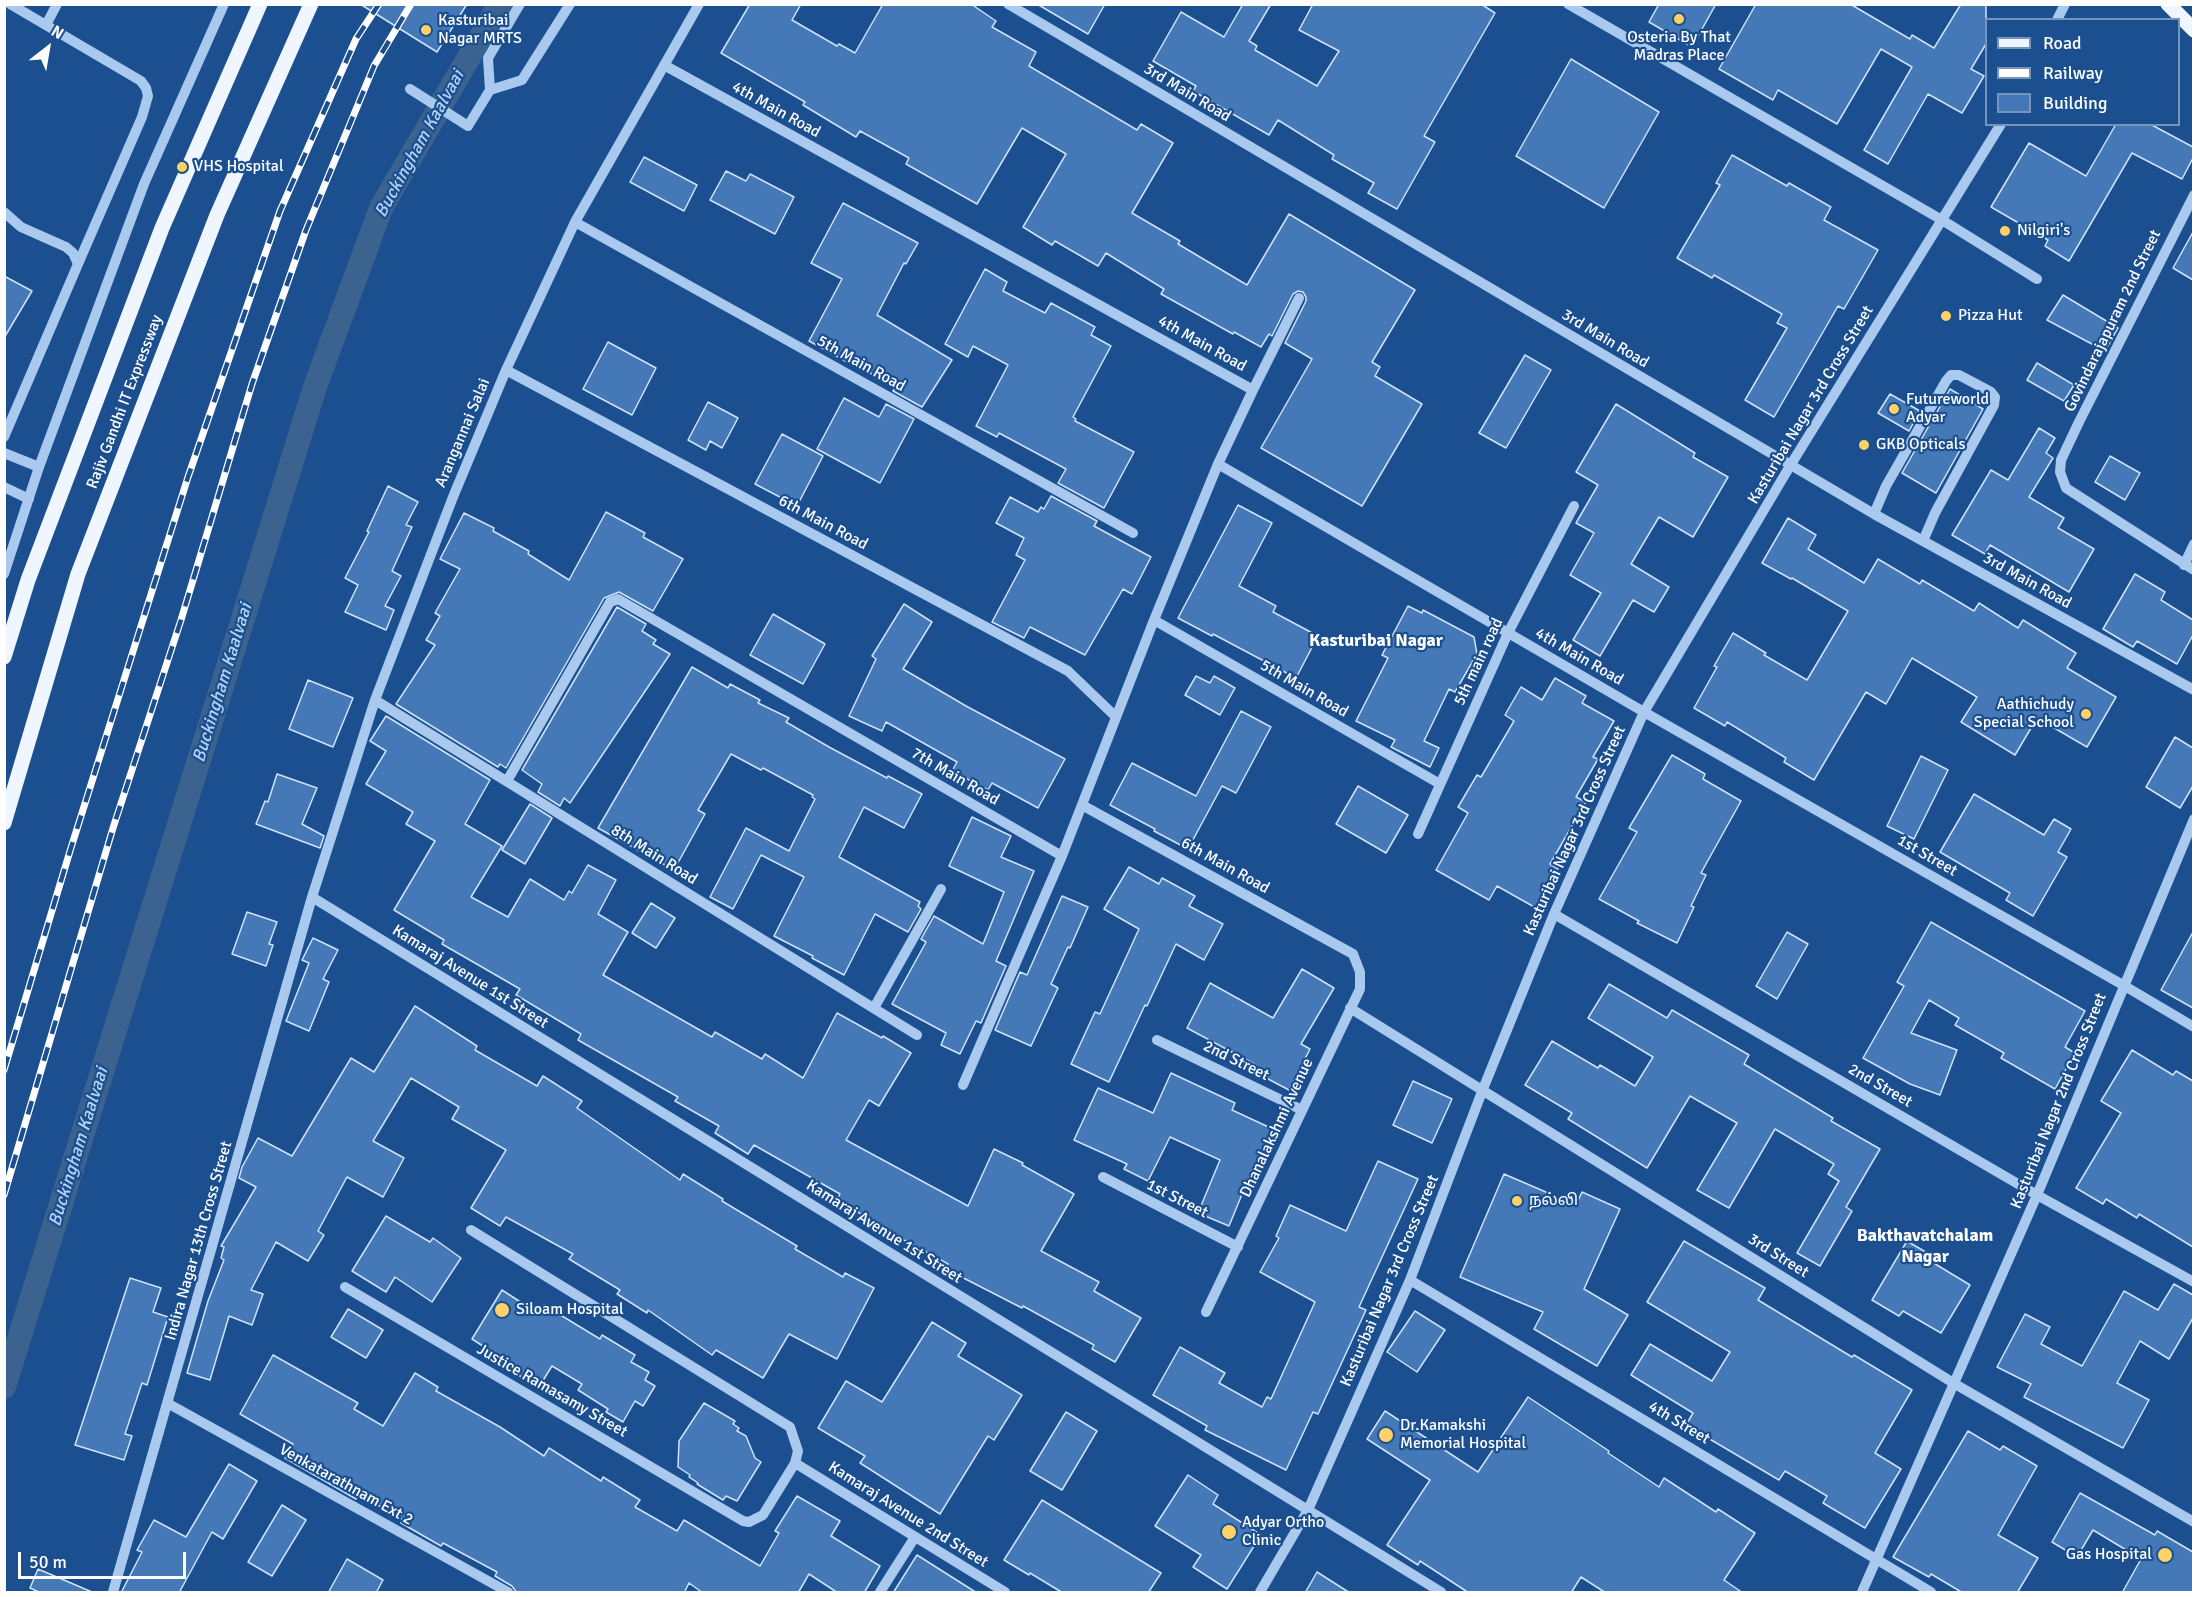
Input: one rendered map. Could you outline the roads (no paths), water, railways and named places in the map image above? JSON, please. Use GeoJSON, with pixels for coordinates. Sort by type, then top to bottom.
{"type":"FeatureCollection","features":[{"type":"Feature","properties":{"kind":"main road","name":"Rajiv Gandhi IT Expressway"},"geometry":{"type":"LineString","coordinates":[[4,657],[28,580],[162,228],[260,4]]}},
{"type":"Feature","properties":{"kind":"main road"},"geometry":{"type":"LineString","coordinates":[[2168,4],[2193,30]]}},
{"type":"Feature","properties":{"kind":"main road","name":"Rajiv Gandhi IT Expressway"},"geometry":{"type":"LineString","coordinates":[[4,824],[78,574],[217,215],[307,9]]}},
{"type":"Feature","properties":{"kind":"street"},"geometry":{"type":"LineString","coordinates":[[4,437],[148,96],[141,81],[10,4]]}},
{"type":"Feature","properties":{"kind":"street"},"geometry":{"type":"LineString","coordinates":[[46,25],[57,4]]}},
{"type":"Feature","properties":{"kind":"street"},"geometry":{"type":"LineString","coordinates":[[4,574],[39,467],[144,184],[224,4]]}},
{"type":"Feature","properties":{"kind":"street"},"geometry":{"type":"LineString","coordinates":[[307,9],[321,4]]}},
{"type":"Feature","properties":{"kind":"street"},"geometry":{"type":"LineString","coordinates":[[410,89],[468,126],[490,90],[488,58],[520,4]]}},
{"type":"Feature","properties":{"kind":"street"},"geometry":{"type":"LineString","coordinates":[[490,90],[522,80],[570,4]]}},
{"type":"Feature","properties":{"kind":"street","name":"Arangannai Salai"},"geometry":{"type":"LineString","coordinates":[[312,897],[375,700],[453,497],[506,370],[575,222],[699,4]]}},
{"type":"Feature","properties":{"kind":"street","name":"3rd Main Road"},"geometry":{"type":"LineString","coordinates":[[1008,4],[1790,466],[2193,690]]}},
{"type":"Feature","properties":{"kind":"street"},"geometry":{"type":"LineString","coordinates":[[1568,4],[1942,220],[2037,279]]}},
{"type":"Feature","properties":{"kind":"street"},"geometry":{"type":"LineString","coordinates":[[2059,18],[2066,4]]}},
{"type":"Feature","properties":{"kind":"street","name":"4th Main Road"},"geometry":{"type":"LineString","coordinates":[[664,65],[1253,390],[1218,464],[1644,712]]}},
{"type":"Feature","properties":{"kind":"street","name":"Kasturibai Nagar 3rd Cross Street"},"geometry":{"type":"LineString","coordinates":[[1260,1593],[1308,1510],[1410,1280],[1483,1089],[1554,914],[1644,712],[1790,466],[2000,126]]}},
{"type":"Feature","properties":{"kind":"street","name":"Govindarajapuram 2nd Street"},"geometry":{"type":"LineString","coordinates":[[2189,568],[2066,488],[2060,472],[2061,460],[2193,195]]}},
{"type":"Feature","properties":{"kind":"street"},"geometry":{"type":"LineString","coordinates":[[4,212],[21,227],[66,248],[78,264]]}},
{"type":"Feature","properties":{"kind":"street","name":"5th Main Road"},"geometry":{"type":"LineString","coordinates":[[575,222],[1133,533]]}},
{"type":"Feature","properties":{"kind":"street"},"geometry":{"type":"LineString","coordinates":[[1253,390],[1299,298]]}},
{"type":"Feature","properties":{"kind":"street","name":"6th Main Road"},"geometry":{"type":"LineString","coordinates":[[506,370],[1068,671],[1116,717]]}},
{"type":"Feature","properties":{"kind":"street"},"geometry":{"type":"LineString","coordinates":[[1874,514],[1886,486],[1951,375],[1959,375],[1991,392],[1995,397],[1994,405],[1935,513],[1923,541]]}},
{"type":"Feature","properties":{"kind":"street"},"geometry":{"type":"LineString","coordinates":[[4,453],[39,467]]}},
{"type":"Feature","properties":{"kind":"street"},"geometry":{"type":"LineString","coordinates":[[963,1085],[1062,856],[1218,464]]}},
{"type":"Feature","properties":{"kind":"street"},"geometry":{"type":"LineString","coordinates":[[4,487],[29,499]]}},
{"type":"Feature","properties":{"kind":"street","name":"5th main road"},"geometry":{"type":"LineString","coordinates":[[1418,834],[1508,633],[1574,506]]}},
{"type":"Feature","properties":{"kind":"street"},"geometry":{"type":"LineString","coordinates":[[2189,568],[2193,544]]}},
{"type":"Feature","properties":{"kind":"street","name":"7th Main Road"},"geometry":{"type":"LineString","coordinates":[[507,781],[610,602],[618,599],[1062,856]]}},
{"type":"Feature","properties":{"kind":"street","name":"5th Main Road"},"geometry":{"type":"LineString","coordinates":[[1154,620],[1440,784]]}},
{"type":"Feature","properties":{"kind":"street","name":"8th Main Road"},"geometry":{"type":"LineString","coordinates":[[375,700],[917,1035]]}},
{"type":"Feature","properties":{"kind":"street","name":"1st Street"},"geometry":{"type":"LineString","coordinates":[[1644,712],[2193,1027]]}},
{"type":"Feature","properties":{"kind":"street","name":"6th Main Road"},"geometry":{"type":"LineString","coordinates":[[1082,805],[1353,954]]}},
{"type":"Feature","properties":{"kind":"street","name":"Kasturibai Nagar 2nd Cross Street"},"geometry":{"type":"LineString","coordinates":[[1862,1593],[2037,1195],[2123,985],[2190,836],[2193,819]]}},
{"type":"Feature","properties":{"kind":"street"},"geometry":{"type":"LineString","coordinates":[[874,1008],[941,889]]}},
{"type":"Feature","properties":{"kind":"street","name":"Indira Nagar 13th Cross Street"},"geometry":{"type":"LineString","coordinates":[[113,1593],[169,1404],[312,897]]}},
{"type":"Feature","properties":{"kind":"street","name":"Kamaraj Avenue 1st Street"},"geometry":{"type":"LineString","coordinates":[[312,897],[1441,1593]]}},
{"type":"Feature","properties":{"kind":"street","name":"2nd Street"},"geometry":{"type":"LineString","coordinates":[[1554,914],[2037,1195],[2193,1282]]}},
{"type":"Feature","properties":{"kind":"street","name":"Dhanalakshmi Avenue"},"geometry":{"type":"LineString","coordinates":[[1206,1312],[1360,989],[1360,972],[1353,954]]}},
{"type":"Feature","properties":{"kind":"street","name":"3rd Street"},"geometry":{"type":"LineString","coordinates":[[1350,1008],[1955,1384],[2193,1522]]}},
{"type":"Feature","properties":{"kind":"street","name":"2nd Street"},"geometry":{"type":"LineString","coordinates":[[1157,1040],[1302,1110]]}},
{"type":"Feature","properties":{"kind":"street","name":"1st Street"},"geometry":{"type":"LineString","coordinates":[[1103,1177],[1238,1247]]}},
{"type":"Feature","properties":{"kind":"street"},"geometry":{"type":"LineString","coordinates":[[471,1230],[790,1427],[798,1451],[795,1463]]}},
{"type":"Feature","properties":{"kind":"street","name":"4th Street"},"geometry":{"type":"LineString","coordinates":[[1410,1280],[1931,1593]]}},
{"type":"Feature","properties":{"kind":"street","name":"Justice Ramasamy Street"},"geometry":{"type":"LineString","coordinates":[[345,1287],[743,1521],[749,1522],[763,1515],[795,1463]]}},
{"type":"Feature","properties":{"kind":"street","name":"Venkatarathnam Ext 2"},"geometry":{"type":"LineString","coordinates":[[169,1404],[508,1593]]}},
{"type":"Feature","properties":{"kind":"street","name":"Kamaraj Avenue 2nd Street"},"geometry":{"type":"LineString","coordinates":[[795,1463],[1005,1593]]}},
{"type":"Feature","properties":{"kind":"street"},"geometry":{"type":"LineString","coordinates":[[880,1593],[915,1538]]}},
{"type":"Feature","properties":{"kind":"waterway","name":"Buckingham Kaalvaai"},"geometry":{"type":"LineString","coordinates":[[4,1387],[315,387],[381,208],[500,4]]}},
{"type":"Feature","properties":{"kind":"railway"},"geometry":{"type":"LineString","coordinates":[[4,1070],[70,851],[188,477],[280,211],[356,39],[379,4]]}},
{"type":"Feature","properties":{"kind":"railway"},"geometry":{"type":"LineString","coordinates":[[4,1195],[113,828],[181,620],[252,384],[306,230],[374,66],[411,4]]}},
{"type":"Feature","properties":{"kind":"place","name":"Osteria By That Madras Place"},"geometry":{"type":"Point","coordinates":[1679,19]}},
{"type":"Feature","properties":{"kind":"place","name":"Kasturibai Nagar MRTS"},"geometry":{"type":"Point","coordinates":[426,30]}},
{"type":"Feature","properties":{"kind":"place","name":"VHS Hospital"},"geometry":{"type":"Point","coordinates":[182,167]}},
{"type":"Feature","properties":{"kind":"place","name":"Nilgiri's"},"geometry":{"type":"Point","coordinates":[2005,231]}},
{"type":"Feature","properties":{"kind":"place","name":"Pizza Hut"},"geometry":{"type":"Point","coordinates":[1946,316]}},
{"type":"Feature","properties":{"kind":"place","name":"Futureworld Adyar"},"geometry":{"type":"Point","coordinates":[1894,409]}},
{"type":"Feature","properties":{"kind":"place","name":"GKB Opticals"},"geometry":{"type":"Point","coordinates":[1864,445]}},
{"type":"Feature","properties":{"kind":"place","name":"Aathichudy Special School"},"geometry":{"type":"Point","coordinates":[2086,714]}},
{"type":"Feature","properties":{"kind":"place","name":"நல்லி"},"geometry":{"type":"Point","coordinates":[1517,1201]}},
{"type":"Feature","properties":{"kind":"place","name":"Siloam Hospital"},"geometry":{"type":"Point","coordinates":[502,1310]}},
{"type":"Feature","properties":{"kind":"place","name":"Dr.Kamakshi Memorial Hospital"},"geometry":{"type":"Point","coordinates":[1386,1435]}},
{"type":"Feature","properties":{"kind":"place","name":"Adyar Ortho Clinic"},"geometry":{"type":"Point","coordinates":[1229,1532]}},
{"type":"Feature","properties":{"kind":"place","name":"Gas Hospital"},"geometry":{"type":"Point","coordinates":[2165,1555]}},
{"type":"Feature","properties":{"kind":"district","name":"Kasturibai Nagar"},"geometry":{"type":"Point","coordinates":[1376,641]}},
{"type":"Feature","properties":{"kind":"district","name":"Bakthavatchalam Nagar"},"geometry":{"type":"Point","coordinates":[1925,1246]}}]}
